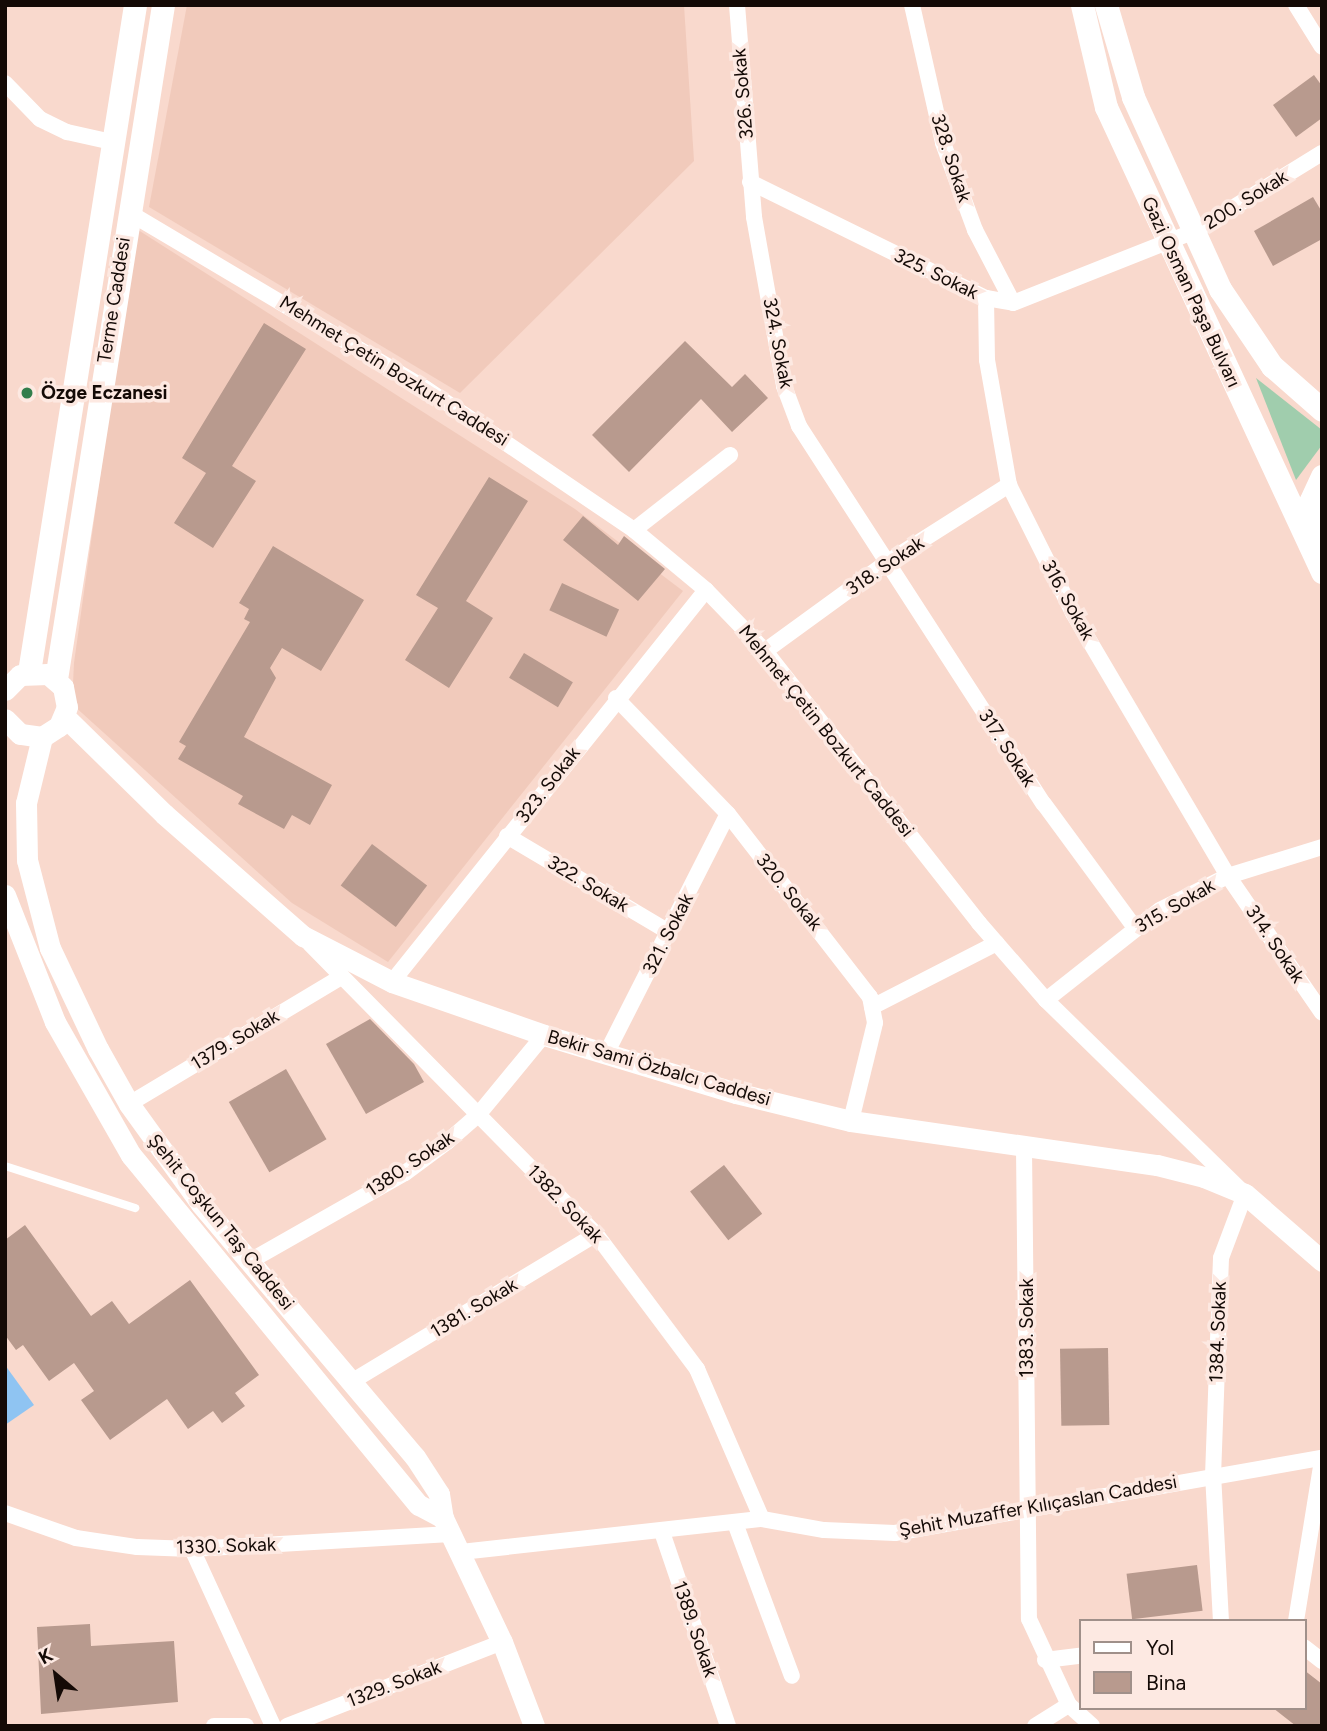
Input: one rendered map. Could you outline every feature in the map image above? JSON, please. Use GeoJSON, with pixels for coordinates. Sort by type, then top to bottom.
{"type":"FeatureCollection","features":[{"type":"Feature","properties":{"kind":"main road","name":"Terme Caddesi"},"geometry":{"type":"LineString","coordinates":[[15,675],[135,5]]}},
{"type":"Feature","properties":{"kind":"main road","name":"Terme Caddesi"},"geometry":{"type":"LineString","coordinates":[[56,679],[128,212],[163,5]]}},
{"type":"Feature","properties":{"kind":"main road","name":"Gazi Osman Paşa Bulvarı"},"geometry":{"type":"LineString","coordinates":[[1082,5],[1106,107],[1319,563]]}},
{"type":"Feature","properties":{"kind":"main road","name":"Gazi Osman Paşa Bulvarı"},"geometry":{"type":"LineString","coordinates":[[1106,5],[1133,97],[1220,289],[1251,338],[1290,384],[1322,410]]}},
{"type":"Feature","properties":{"kind":"main road"},"geometry":{"type":"LineString","coordinates":[[1319,563],[1307,514],[1322,476]]}},
{"type":"Feature","properties":{"kind":"street","name":"326. Sokak"},"geometry":{"type":"LineString","coordinates":[[737,5],[750,182]]}},
{"type":"Feature","properties":{"kind":"street","name":"328. Sokak"},"geometry":{"type":"LineString","coordinates":[[912,5],[943,143],[975,230],[1013,303]]}},
{"type":"Feature","properties":{"kind":"street"},"geometry":{"type":"LineString","coordinates":[[1296,5],[1322,47]]}},
{"type":"Feature","properties":{"kind":"street"},"geometry":{"type":"LineString","coordinates":[[5,83],[40,119],[67,132],[112,142]]}},
{"type":"Feature","properties":{"kind":"street","name":"200. Sokak"},"geometry":{"type":"LineString","coordinates":[[1168,243],[1195,231],[1322,153]]}},
{"type":"Feature","properties":{"kind":"street","name":"325. Sokak"},"geometry":{"type":"LineString","coordinates":[[750,182],[985,298],[1013,303]]}},
{"type":"Feature","properties":{"kind":"street","name":"324. Sokak"},"geometry":{"type":"LineString","coordinates":[[750,182],[784,386],[815,454],[886,563]]}},
{"type":"Feature","properties":{"kind":"street","name":"Mehmet Çetin Bozkurt Caddesi"},"geometry":{"type":"LineString","coordinates":[[128,212],[414,381],[634,530],[706,590],[765,651],[997,943],[1046,1000],[1245,1194]]}},
{"type":"Feature","properties":{"kind":"street"},"geometry":{"type":"LineString","coordinates":[[1013,303],[1168,243]]}},
{"type":"Feature","properties":{"kind":"street","name":"316. Sokak"},"geometry":{"type":"LineString","coordinates":[[985,298],[987,360],[1009,485],[1073,613],[1228,876]]}},
{"type":"Feature","properties":{"kind":"street"},"geometry":{"type":"LineString","coordinates":[[634,530],[730,456]]}},
{"type":"Feature","properties":{"kind":"street","name":"318. Sokak"},"geometry":{"type":"LineString","coordinates":[[765,651],[886,563],[1009,485]]}},
{"type":"Feature","properties":{"kind":"street","name":"317. Sokak"},"geometry":{"type":"LineString","coordinates":[[886,563],[1044,804],[1135,928]]}},
{"type":"Feature","properties":{"kind":"street","name":"323. Sokak"},"geometry":{"type":"LineString","coordinates":[[392,982],[616,698],[706,590]]}},
{"type":"Feature","properties":{"kind":"street"},"geometry":{"type":"LineString","coordinates":[[5,719],[20,734],[41,737],[65,717],[67,696],[56,679],[15,675]]}},
{"type":"Feature","properties":{"kind":"street","name":"320. Sokak"},"geometry":{"type":"LineString","coordinates":[[616,698],[729,814],[858,977],[872,1007],[872,1043],[851,1121]]}},
{"type":"Feature","properties":{"kind":"street","name":"Bekir Sami Özbalcı Caddesi"},"geometry":{"type":"LineString","coordinates":[[65,717],[204,851],[303,936],[392,982],[606,1054],[736,1093],[851,1121],[1024,1148],[1157,1165],[1245,1194],[1321,1260]]}},
{"type":"Feature","properties":{"kind":"street","name":"Şehit Coşkun Taş Caddesi"},"geometry":{"type":"LineString","coordinates":[[41,737],[23,837],[34,892],[55,961],[129,1104],[250,1261],[415,1457],[439,1494],[452,1535],[502,1642],[534,1726]]}},
{"type":"Feature","properties":{"kind":"street","name":"321. Sokak"},"geometry":{"type":"LineString","coordinates":[[606,1054],[729,814]]}},
{"type":"Feature","properties":{"kind":"street","name":"322. Sokak"},"geometry":{"type":"LineString","coordinates":[[507,836],[669,932]]}},
{"type":"Feature","properties":{"kind":"street","name":"315. Sokak"},"geometry":{"type":"LineString","coordinates":[[1046,1000],[1135,928],[1228,876],[1322,847]]}},
{"type":"Feature","properties":{"kind":"street","name":"314. Sokak"},"geometry":{"type":"LineString","coordinates":[[1228,876],[1322,1013]]}},
{"type":"Feature","properties":{"kind":"street","name":"Şehit Coşkun Taş Caddesi"},"geometry":{"type":"LineString","coordinates":[[5,895],[55,1022],[131,1155],[419,1505],[452,1535]]}},
{"type":"Feature","properties":{"kind":"street","name":"1382. Sokak"},"geometry":{"type":"LineString","coordinates":[[303,936],[596,1234],[697,1368],[762,1519]]}},
{"type":"Feature","properties":{"kind":"street"},"geometry":{"type":"LineString","coordinates":[[872,1007],[997,943]]}},
{"type":"Feature","properties":{"kind":"street","name":"1379. Sokak"},"geometry":{"type":"LineString","coordinates":[[129,1104],[341,977]]}},
{"type":"Feature","properties":{"kind":"street","name":"1380. Sokak"},"geometry":{"type":"LineString","coordinates":[[250,1261],[405,1173],[478,1115],[544,1035]]}},
{"type":"Feature","properties":{"kind":"street","name":"1383. Sokak"},"geometry":{"type":"LineString","coordinates":[[1024,1148],[1029,1619],[1045,1661],[1069,1706]]}},
{"type":"Feature","properties":{"kind":"street","name":"1384. Sokak"},"geometry":{"type":"LineString","coordinates":[[1221,1619],[1213,1474],[1221,1258],[1245,1194]]}},
{"type":"Feature","properties":{"kind":"street","name":"1381. Sokak"},"geometry":{"type":"LineString","coordinates":[[351,1382],[596,1234]]}},
{"type":"Feature","properties":{"kind":"street"},"geometry":{"type":"LineString","coordinates":[[1296,1619],[1319,1518],[1322,1459]]}},
{"type":"Feature","properties":{"kind":"street","name":"Şehit Muzaffer Kılıçaslan Caddesi"},"geometry":{"type":"LineString","coordinates":[[452,1535],[662,1532],[762,1519],[824,1530],[895,1533],[1213,1474],[1322,1459]]}},
{"type":"Feature","properties":{"kind":"street","name":"1330. Sokak"},"geometry":{"type":"LineString","coordinates":[[5,1513],[76,1538],[192,1549],[452,1535]]}},
{"type":"Feature","properties":{"kind":"street"},"geometry":{"type":"LineString","coordinates":[[735,1523],[792,1676]]}},
{"type":"Feature","properties":{"kind":"street","name":"1389. Sokak"},"geometry":{"type":"LineString","coordinates":[[662,1532],[728,1726]]}},
{"type":"Feature","properties":{"kind":"street"},"geometry":{"type":"LineString","coordinates":[[192,1549],[273,1726]]}},
{"type":"Feature","properties":{"kind":"street","name":"1329. Sokak"},"geometry":{"type":"LineString","coordinates":[[287,1726],[502,1642]]}},
{"type":"Feature","properties":{"kind":"street"},"geometry":{"type":"LineString","coordinates":[[1306,1649],[1322,1661]]}},
{"type":"Feature","properties":{"kind":"street"},"geometry":{"type":"LineString","coordinates":[[1045,1661],[1078,1656]]}},
{"type":"Feature","properties":{"kind":"street"},"geometry":{"type":"LineString","coordinates":[[1035,1726],[1069,1706],[1092,1726]]}},
{"type":"Feature","properties":{"kind":"street"},"geometry":{"type":"LineString","coordinates":[[214,1726],[246,1726]]}},
{"type":"Feature","properties":{"kind":"lane"},"geometry":{"type":"LineString","coordinates":[[5,1166],[135,1208]]}},
{"type":"Feature","properties":{"kind":"shaded area"},"geometry":{"type":"Polygon","coordinates":[[[187,5],[684,5],[694,161],[460,393],[149,207],[187,5]]]}},
{"type":"Feature","properties":{"kind":"shaded area"},"geometry":{"type":"Polygon","coordinates":[[[135,228],[575,509],[683,591],[388,962],[292,903],[72,704],[74,663],[135,228]]]}},
{"type":"Feature","properties":{"kind":"green space"},"geometry":{"type":"Polygon","coordinates":[[[1256,378],[1322,430],[1322,445],[1296,480],[1256,378]]]}},
{"type":"Feature","properties":{"kind":"water"},"geometry":{"type":"Polygon","coordinates":[[[5,1365],[34,1405],[5,1425],[5,1365]]]}},
{"type":"Feature","properties":{"kind":"building"},"geometry":{"type":"Polygon","coordinates":[[[1314,75],[1322,86],[1322,118],[1296,137],[1273,105],[1314,75]]]}},
{"type":"Feature","properties":{"kind":"building"},"geometry":{"type":"Polygon","coordinates":[[[1313,197],[1322,212],[1322,239],[1273,266],[1254,231],[1313,197]]]}},
{"type":"Feature","properties":{"kind":"building"},"geometry":{"type":"Polygon","coordinates":[[[264,323],[306,349],[232,466],[256,481],[213,548],[174,523],[206,473],[182,458],[264,323]]]}},
{"type":"Feature","properties":{"kind":"building"},"geometry":{"type":"Polygon","coordinates":[[[685,341],[732,387],[745,374],[768,398],[732,432],[701,399],[629,472],[592,435],[685,341]]]}},
{"type":"Feature","properties":{"kind":"building"},"geometry":{"type":"Polygon","coordinates":[[[489,477],[528,501],[466,601],[493,618],[449,688],[405,660],[438,608],[416,595],[489,477]]]}},
{"type":"Feature","properties":{"kind":"building"},"geometry":{"type":"Polygon","coordinates":[[[583,516],[618,545],[624,536],[665,569],[638,601],[563,540],[583,516]]]}},
{"type":"Feature","properties":{"kind":"building"},"geometry":{"type":"Polygon","coordinates":[[[273,546],[364,600],[321,671],[282,648],[270,668],[276,678],[244,737],[332,785],[310,825],[292,815],[284,829],[238,804],[243,796],[178,759],[186,746],[179,742],[250,622],[244,619],[249,609],[239,603],[273,546]]]}},
{"type":"Feature","properties":{"kind":"building"},"geometry":{"type":"Polygon","coordinates":[[[562,583],[619,610],[606,637],[549,610],[562,583]]]}},
{"type":"Feature","properties":{"kind":"building"},"geometry":{"type":"Polygon","coordinates":[[[524,653],[573,682],[558,707],[509,678],[524,653]]]}},
{"type":"Feature","properties":{"kind":"building"},"geometry":{"type":"Polygon","coordinates":[[[372,844],[427,886],[396,927],[341,886],[372,844]]]}},
{"type":"Feature","properties":{"kind":"building"},"geometry":{"type":"Polygon","coordinates":[[[370,1019],[414,1064],[424,1082],[366,1114],[326,1044],[370,1019]]]}},
{"type":"Feature","properties":{"kind":"building"},"geometry":{"type":"Polygon","coordinates":[[[286,1069],[326,1139],[269,1172],[229,1102],[286,1069]]]}},
{"type":"Feature","properties":{"kind":"building"},"geometry":{"type":"Polygon","coordinates":[[[724,1165],[762,1214],[728,1240],[690,1191],[724,1165]]]}},
{"type":"Feature","properties":{"kind":"building"},"geometry":{"type":"Polygon","coordinates":[[[25,1225],[91,1316],[112,1301],[129,1324],[190,1280],[259,1375],[235,1393],[245,1406],[222,1423],[213,1411],[188,1429],[167,1399],[110,1440],[81,1400],[94,1391],[74,1363],[49,1381],[23,1345],[16,1350],[5,1335],[5,1240],[25,1225]]]}},
{"type":"Feature","properties":{"kind":"building"},"geometry":{"type":"Polygon","coordinates":[[[1108,1348],[1109,1425],[1061,1426],[1060,1349],[1108,1348]]]}},
{"type":"Feature","properties":{"kind":"building"},"geometry":{"type":"Polygon","coordinates":[[[1197,1565],[1203,1611],[1132,1619],[1127,1574],[1197,1565]]]}},
{"type":"Feature","properties":{"kind":"building"},"geometry":{"type":"Polygon","coordinates":[[[90,1624],[91,1646],[174,1641],[178,1702],[41,1714],[37,1627],[90,1624]]]}},
{"type":"Feature","properties":{"kind":"building"},"geometry":{"type":"Polygon","coordinates":[[[1306,1672],[1322,1684],[1322,1726],[1296,1726],[1276,1710],[1306,1710],[1306,1672]]]}},
{"type":"Feature","properties":{"kind":"place","name":"Özge Eczanesi"},"geometry":{"type":"Point","coordinates":[27,393]}}]}
